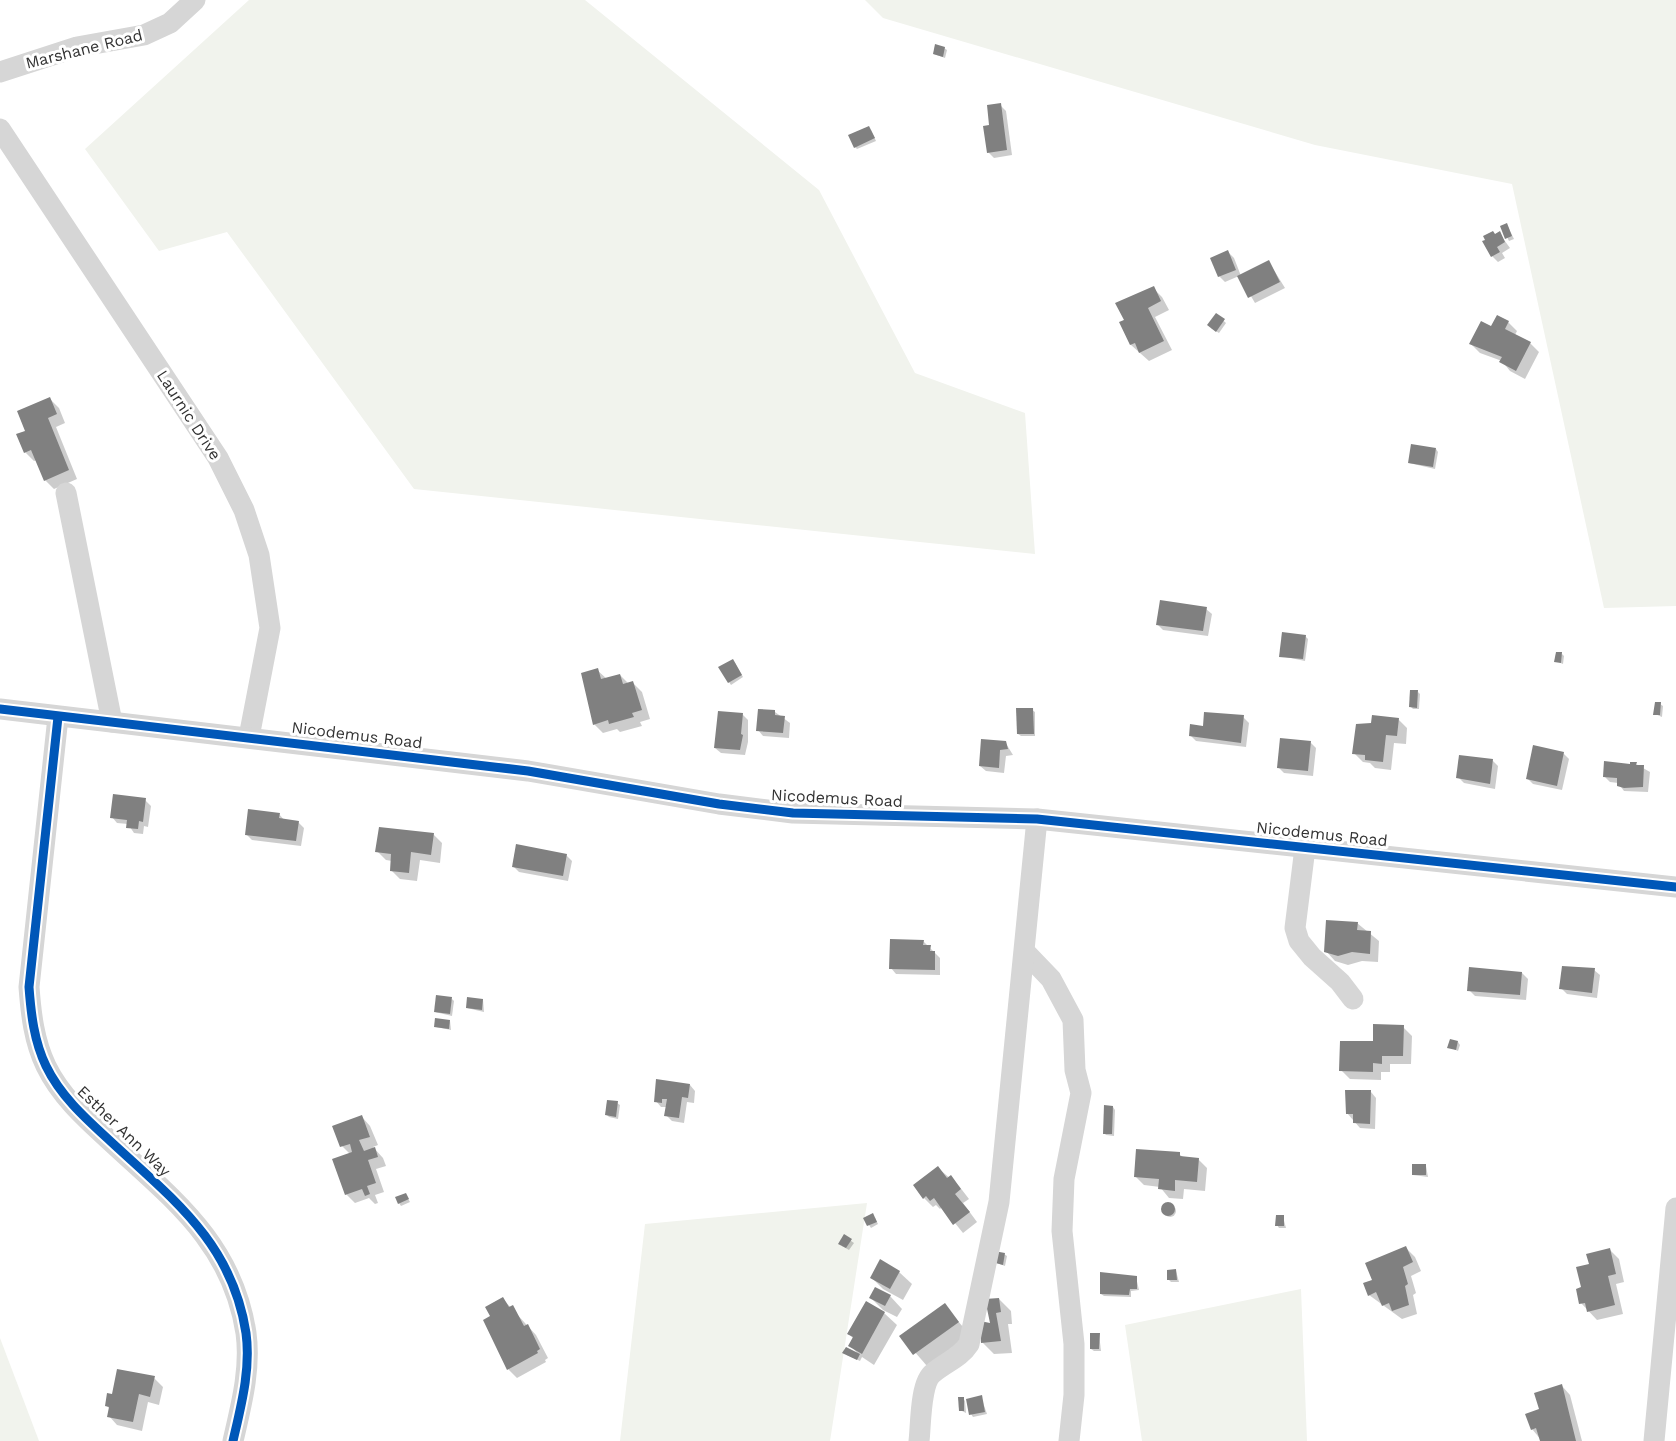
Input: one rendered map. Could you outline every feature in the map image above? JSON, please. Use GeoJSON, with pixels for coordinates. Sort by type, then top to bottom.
{"type":"FeatureCollection","features":[{"type":"Feature","properties":{"kind":"street","name":"Marshane Road"},"geometry":{"type":"LineString","coordinates":[[0,72],[77,47],[144,35],[170,22],[195,0]]}},
{"type":"Feature","properties":{"kind":"street","name":"Laurnic Drive"},"geometry":{"type":"LineString","coordinates":[[0,129],[218,458],[244,510],[259,555],[270,628],[249,737]]}},
{"type":"Feature","properties":{"kind":"street"},"geometry":{"type":"LineString","coordinates":[[66,493],[112,722]]}},
{"type":"Feature","properties":{"kind":"street","name":"Nicodemus Road"},"geometry":{"type":"LineString","coordinates":[[0,709],[528,771],[719,804],[793,813],[1037,819],[1676,886]]}},
{"type":"Feature","properties":{"kind":"street","name":"Esther Ann Way"},"geometry":{"type":"LineString","coordinates":[[58,717],[30,987],[31,1015],[36,1040],[46,1066],[68,1099],[200,1226],[217,1250],[238,1302],[246,1334],[245,1377],[233,1441]]}},
{"type":"Feature","properties":{"kind":"street"},"geometry":{"type":"LineString","coordinates":[[919,1441],[924,1389],[930,1374],[963,1354],[969,1344],[999,1202],[1021,967],[1026,953],[1037,819]]}},
{"type":"Feature","properties":{"kind":"street"},"geometry":{"type":"LineString","coordinates":[[1305,848],[1295,928],[1299,941],[1353,999]]}},
{"type":"Feature","properties":{"kind":"street"},"geometry":{"type":"LineString","coordinates":[[1026,953],[1051,979],[1073,1020],[1075,1070],[1081,1093],[1064,1179],[1062,1231],[1074,1344],[1074,1395],[1069,1441]]}},
{"type":"Feature","properties":{"kind":"street"},"geometry":{"type":"LineString","coordinates":[[1654,1441],[1676,1208]]}},
{"type":"Feature","properties":{"kind":"shaded area"},"geometry":{"type":"Polygon","coordinates":[[[249,0],[585,0],[819,190],[915,373],[1025,413],[1035,554],[414,489],[227,232],[159,251],[85,149],[249,0]]]}},
{"type":"Feature","properties":{"kind":"shaded area"},"geometry":{"type":"Polygon","coordinates":[[[865,0],[1676,0],[1676,606],[1604,608],[1512,184],[1315,145],[883,18],[865,0]]]}},
{"type":"Feature","properties":{"kind":"shaded area"},"geometry":{"type":"Polygon","coordinates":[[[867,1203],[830,1441],[620,1441],[645,1224],[867,1203]]]}},
{"type":"Feature","properties":{"kind":"shaded area"},"geometry":{"type":"Polygon","coordinates":[[[1301,1289],[1307,1441],[1142,1441],[1125,1325],[1301,1289]]]}},
{"type":"Feature","properties":{"kind":"shaded area"},"geometry":{"type":"Polygon","coordinates":[[[0,1338],[39,1441],[0,1441],[0,1338]]]}},
{"type":"Feature","properties":{"kind":"building"},"geometry":{"type":"Polygon","coordinates":[[[935,44],[945,47],[943,57],[933,54],[935,44]]]}},
{"type":"Feature","properties":{"kind":"building"},"geometry":{"type":"Polygon","coordinates":[[[1001,103],[1007,150],[987,153],[983,126],[989,125],[987,105],[1001,103]]]}},
{"type":"Feature","properties":{"kind":"building"},"geometry":{"type":"Polygon","coordinates":[[[869,126],[875,138],[854,148],[848,135],[869,126]]]}},
{"type":"Feature","properties":{"kind":"building"},"geometry":{"type":"Polygon","coordinates":[[[1507,223],[1512,236],[1505,239],[1500,226],[1507,223]]]}},
{"type":"Feature","properties":{"kind":"building"},"geometry":{"type":"Polygon","coordinates":[[[1493,231],[1495,234],[1500,231],[1505,242],[1497,247],[1500,252],[1491,257],[1482,241],[1485,240],[1483,236],[1493,231]]]}},
{"type":"Feature","properties":{"kind":"building"},"geometry":{"type":"Polygon","coordinates":[[[1228,250],[1236,270],[1218,277],[1210,258],[1228,250]]]}},
{"type":"Feature","properties":{"kind":"building"},"geometry":{"type":"Polygon","coordinates":[[[1269,260],[1280,282],[1248,298],[1237,276],[1269,260]]]}},
{"type":"Feature","properties":{"kind":"building"},"geometry":{"type":"Polygon","coordinates":[[[1154,286],[1161,301],[1148,308],[1164,341],[1139,353],[1135,343],[1130,345],[1119,322],[1124,320],[1115,303],[1154,286]]]}},
{"type":"Feature","properties":{"kind":"building"},"geometry":{"type":"Polygon","coordinates":[[[1216,313],[1225,319],[1216,332],[1207,325],[1216,313]]]}},
{"type":"Feature","properties":{"kind":"building"},"geometry":{"type":"Polygon","coordinates":[[[1497,315],[1509,321],[1505,329],[1531,342],[1516,371],[1499,362],[1502,357],[1469,344],[1481,321],[1491,326],[1497,315]]]}},
{"type":"Feature","properties":{"kind":"building"},"geometry":{"type":"Polygon","coordinates":[[[50,397],[57,414],[48,418],[69,470],[44,481],[31,450],[24,453],[16,434],[25,431],[17,411],[50,397]]]}},
{"type":"Feature","properties":{"kind":"building"},"geometry":{"type":"Polygon","coordinates":[[[1411,444],[1436,448],[1433,467],[1408,463],[1411,444]]]}},
{"type":"Feature","properties":{"kind":"building"},"geometry":{"type":"Polygon","coordinates":[[[1160,600],[1207,607],[1203,631],[1156,625],[1160,600]]]}},
{"type":"Feature","properties":{"kind":"building"},"geometry":{"type":"Polygon","coordinates":[[[1282,632],[1306,635],[1303,659],[1279,657],[1282,632]]]}},
{"type":"Feature","properties":{"kind":"building"},"geometry":{"type":"Polygon","coordinates":[[[1556,652],[1562,652],[1561,663],[1554,662],[1556,652]]]}},
{"type":"Feature","properties":{"kind":"building"},"geometry":{"type":"Polygon","coordinates":[[[733,659],[742,675],[728,683],[718,667],[733,659]]]}},
{"type":"Feature","properties":{"kind":"building"},"geometry":{"type":"Polygon","coordinates":[[[598,668],[601,679],[620,674],[623,684],[633,681],[642,710],[632,713],[634,717],[609,724],[608,720],[593,725],[581,673],[598,668]]]}},
{"type":"Feature","properties":{"kind":"building"},"geometry":{"type":"Polygon","coordinates":[[[1410,690],[1418,690],[1417,708],[1409,707],[1410,690]]]}},
{"type":"Feature","properties":{"kind":"building"},"geometry":{"type":"Polygon","coordinates":[[[1655,702],[1661,702],[1660,715],[1653,715],[1655,702]]]}},
{"type":"Feature","properties":{"kind":"building"},"geometry":{"type":"Polygon","coordinates":[[[1016,708],[1033,708],[1034,734],[1017,734],[1016,708]]]}},
{"type":"Feature","properties":{"kind":"building"},"geometry":{"type":"Polygon","coordinates":[[[758,709],[775,710],[775,715],[785,716],[783,733],[756,731],[758,709]]]}},
{"type":"Feature","properties":{"kind":"building"},"geometry":{"type":"Polygon","coordinates":[[[718,711],[743,713],[740,750],[714,748],[718,711]]]}},
{"type":"Feature","properties":{"kind":"building"},"geometry":{"type":"Polygon","coordinates":[[[1204,712],[1244,715],[1241,743],[1189,736],[1190,724],[1203,726],[1204,712]]]}},
{"type":"Feature","properties":{"kind":"building"},"geometry":{"type":"Polygon","coordinates":[[[1372,715],[1399,718],[1397,736],[1386,735],[1383,762],[1365,760],[1365,755],[1352,754],[1356,724],[1371,723],[1372,715]]]}},
{"type":"Feature","properties":{"kind":"building"},"geometry":{"type":"Polygon","coordinates":[[[1280,738],[1311,741],[1308,771],[1277,768],[1280,738]]]}},
{"type":"Feature","properties":{"kind":"building"},"geometry":{"type":"Polygon","coordinates":[[[981,739],[1006,741],[1008,749],[1000,750],[999,768],[979,766],[981,739]]]}},
{"type":"Feature","properties":{"kind":"building"},"geometry":{"type":"Polygon","coordinates":[[[1533,745],[1564,752],[1557,786],[1526,779],[1533,745]]]}},
{"type":"Feature","properties":{"kind":"building"},"geometry":{"type":"Polygon","coordinates":[[[1459,755],[1493,759],[1490,784],[1456,778],[1459,755]]]}},
{"type":"Feature","properties":{"kind":"building"},"geometry":{"type":"Polygon","coordinates":[[[1604,761],[1630,764],[1630,762],[1637,762],[1636,765],[1644,765],[1643,787],[1624,788],[1617,786],[1617,778],[1603,777],[1604,761]]]}},
{"type":"Feature","properties":{"kind":"building"},"geometry":{"type":"Polygon","coordinates":[[[113,794],[146,798],[143,822],[139,821],[138,829],[126,828],[127,820],[110,818],[113,794]]]}},
{"type":"Feature","properties":{"kind":"building"},"geometry":{"type":"Polygon","coordinates":[[[248,809],[280,813],[279,818],[299,821],[296,841],[245,835],[248,809]]]}},
{"type":"Feature","properties":{"kind":"building"},"geometry":{"type":"Polygon","coordinates":[[[379,827],[434,833],[431,855],[411,852],[409,873],[390,871],[391,854],[375,852],[379,827]]]}},
{"type":"Feature","properties":{"kind":"building"},"geometry":{"type":"Polygon","coordinates":[[[516,844],[567,854],[563,876],[512,867],[516,844]]]}},
{"type":"Feature","properties":{"kind":"building"},"geometry":{"type":"Polygon","coordinates":[[[1326,920],[1358,922],[1357,930],[1371,931],[1370,954],[1352,952],[1338,956],[1324,952],[1326,920]]]}},
{"type":"Feature","properties":{"kind":"building"},"geometry":{"type":"Polygon","coordinates":[[[890,939],[924,940],[923,945],[931,945],[930,951],[935,951],[935,970],[889,969],[890,939]]]}},
{"type":"Feature","properties":{"kind":"building"},"geometry":{"type":"Polygon","coordinates":[[[1562,966],[1595,968],[1592,993],[1559,989],[1562,966]]]}},
{"type":"Feature","properties":{"kind":"building"},"geometry":{"type":"Polygon","coordinates":[[[1469,967],[1522,972],[1520,995],[1467,991],[1469,967]]]}},
{"type":"Feature","properties":{"kind":"building"},"geometry":{"type":"Polygon","coordinates":[[[436,995],[452,997],[450,1014],[434,1012],[436,995]]]}},
{"type":"Feature","properties":{"kind":"building"},"geometry":{"type":"Polygon","coordinates":[[[467,997],[483,999],[482,1010],[466,1008],[467,997]]]}},
{"type":"Feature","properties":{"kind":"building"},"geometry":{"type":"Polygon","coordinates":[[[435,1018],[450,1020],[449,1029],[434,1027],[435,1018]]]}},
{"type":"Feature","properties":{"kind":"building"},"geometry":{"type":"Polygon","coordinates":[[[1373,1024],[1404,1025],[1403,1056],[1382,1056],[1382,1064],[1373,1063],[1373,1072],[1339,1071],[1340,1041],[1373,1041],[1373,1024]]]}},
{"type":"Feature","properties":{"kind":"building"},"geometry":{"type":"Polygon","coordinates":[[[1450,1039],[1458,1041],[1456,1050],[1447,1048],[1450,1039]]]}},
{"type":"Feature","properties":{"kind":"building"},"geometry":{"type":"Polygon","coordinates":[[[656,1079],[690,1084],[688,1098],[682,1097],[679,1118],[664,1116],[667,1099],[662,1099],[662,1103],[654,1102],[656,1079]]]}},
{"type":"Feature","properties":{"kind":"building"},"geometry":{"type":"Polygon","coordinates":[[[1345,1090],[1371,1090],[1370,1124],[1353,1123],[1353,1114],[1346,1114],[1345,1090]]]}},
{"type":"Feature","properties":{"kind":"building"},"geometry":{"type":"Polygon","coordinates":[[[607,1100],[618,1101],[616,1117],[605,1115],[607,1100]]]}},
{"type":"Feature","properties":{"kind":"building"},"geometry":{"type":"Polygon","coordinates":[[[1104,1105],[1113,1106],[1112,1134],[1103,1134],[1104,1105]]]}},
{"type":"Feature","properties":{"kind":"building"},"geometry":{"type":"Polygon","coordinates":[[[362,1115],[370,1137],[359,1140],[364,1151],[375,1147],[378,1157],[368,1160],[376,1183],[367,1186],[370,1194],[365,1196],[362,1189],[345,1195],[332,1159],[352,1152],[350,1144],[340,1147],[332,1126],[362,1115]]]}},
{"type":"Feature","properties":{"kind":"building"},"geometry":{"type":"Polygon","coordinates":[[[1136,1149],[1180,1152],[1180,1156],[1199,1158],[1197,1182],[1175,1180],[1175,1191],[1158,1189],[1159,1179],[1134,1177],[1136,1149]]]}},
{"type":"Feature","properties":{"kind":"building"},"geometry":{"type":"Polygon","coordinates":[[[1412,1164],[1426,1164],[1426,1175],[1412,1175],[1412,1164]]]}},
{"type":"Feature","properties":{"kind":"building"},"geometry":{"type":"Polygon","coordinates":[[[938,1166],[947,1178],[951,1175],[961,1189],[955,1194],[970,1212],[953,1225],[934,1198],[930,1201],[926,1196],[923,1199],[913,1185],[938,1166]]]}},
{"type":"Feature","properties":{"kind":"building"},"geometry":{"type":"Polygon","coordinates":[[[406,1193],[409,1199],[398,1204],[395,1197],[406,1193]]]}},
{"type":"Feature","properties":{"kind":"building"},"geometry":{"type":"Polygon","coordinates":[[[1168,1202],[1173,1204],[1175,1209],[1173,1214],[1168,1216],[1163,1214],[1161,1209],[1163,1204],[1168,1202]]]}},
{"type":"Feature","properties":{"kind":"building"},"geometry":{"type":"Polygon","coordinates":[[[873,1213],[877,1222],[867,1226],[863,1218],[873,1213]]]}},
{"type":"Feature","properties":{"kind":"building"},"geometry":{"type":"Polygon","coordinates":[[[1276,1215],[1284,1215],[1284,1226],[1275,1226],[1276,1215]]]}},
{"type":"Feature","properties":{"kind":"building"},"geometry":{"type":"Polygon","coordinates":[[[844,1234],[852,1239],[846,1248],[838,1244],[844,1234]]]}},
{"type":"Feature","properties":{"kind":"building"},"geometry":{"type":"Polygon","coordinates":[[[1406,1246],[1413,1262],[1403,1267],[1408,1284],[1405,1286],[1409,1305],[1392,1311],[1389,1303],[1382,1306],[1376,1292],[1368,1296],[1363,1283],[1372,1280],[1365,1263],[1406,1246]]]}},
{"type":"Feature","properties":{"kind":"building"},"geometry":{"type":"Polygon","coordinates":[[[1610,1248],[1616,1274],[1608,1276],[1615,1305],[1587,1312],[1585,1303],[1579,1304],[1576,1289],[1581,1287],[1576,1267],[1589,1264],[1586,1254],[1610,1248]]]}},
{"type":"Feature","properties":{"kind":"building"},"geometry":{"type":"Polygon","coordinates":[[[994,1251],[1005,1253],[1003,1265],[992,1262],[994,1251]]]}},
{"type":"Feature","properties":{"kind":"building"},"geometry":{"type":"Polygon","coordinates":[[[880,1259],[900,1271],[890,1289],[870,1278],[880,1259]]]}},
{"type":"Feature","properties":{"kind":"building"},"geometry":{"type":"Polygon","coordinates":[[[1176,1269],[1177,1280],[1167,1280],[1167,1270],[1176,1269]]]}},
{"type":"Feature","properties":{"kind":"building"},"geometry":{"type":"Polygon","coordinates":[[[1100,1272],[1137,1276],[1137,1289],[1130,1289],[1129,1295],[1100,1294],[1100,1272]]]}},
{"type":"Feature","properties":{"kind":"building"},"geometry":{"type":"Polygon","coordinates":[[[875,1287],[891,1295],[885,1306],[869,1298],[875,1287]]]}},
{"type":"Feature","properties":{"kind":"building"},"geometry":{"type":"Polygon","coordinates":[[[503,1297],[509,1307],[513,1305],[524,1326],[528,1324],[540,1349],[538,1353],[507,1370],[483,1320],[490,1316],[485,1307],[503,1297]]]}},
{"type":"Feature","properties":{"kind":"building"},"geometry":{"type":"Polygon","coordinates":[[[999,1298],[1001,1312],[996,1313],[1001,1341],[981,1343],[980,1321],[990,1323],[985,1299],[999,1298]]]}},
{"type":"Feature","properties":{"kind":"building"},"geometry":{"type":"Polygon","coordinates":[[[866,1301],[885,1312],[862,1354],[848,1346],[853,1337],[847,1334],[866,1301]]]}},
{"type":"Feature","properties":{"kind":"building"},"geometry":{"type":"Polygon","coordinates":[[[945,1303],[959,1322],[913,1355],[899,1336],[945,1303]]]}},
{"type":"Feature","properties":{"kind":"building"},"geometry":{"type":"Polygon","coordinates":[[[1090,1333],[1100,1333],[1099,1349],[1090,1349],[1090,1333]]]}},
{"type":"Feature","properties":{"kind":"building"},"geometry":{"type":"Polygon","coordinates":[[[846,1347],[860,1354],[857,1360],[842,1353],[846,1347]]]}},
{"type":"Feature","properties":{"kind":"building"},"geometry":{"type":"Polygon","coordinates":[[[117,1369],[155,1376],[150,1397],[139,1394],[133,1422],[107,1417],[109,1407],[105,1406],[107,1393],[112,1394],[117,1369]]]}},
{"type":"Feature","properties":{"kind":"building"},"geometry":{"type":"Polygon","coordinates":[[[1562,1384],[1576,1441],[1540,1441],[1536,1428],[1531,1430],[1525,1414],[1539,1409],[1534,1393],[1562,1384]]]}},
{"type":"Feature","properties":{"kind":"building"},"geometry":{"type":"Polygon","coordinates":[[[982,1395],[985,1412],[969,1415],[966,1399],[982,1395]]]}},
{"type":"Feature","properties":{"kind":"building"},"geometry":{"type":"Polygon","coordinates":[[[958,1397],[964,1397],[964,1411],[959,1411],[958,1397]]]}},
{"type":"Feature","properties":{"kind":"cycle path"},"geometry":{"type":"LineString","coordinates":[[0,709],[528,771],[719,804],[793,813],[1037,819],[1676,887]]}},
{"type":"Feature","properties":{"kind":"cycle path"},"geometry":{"type":"LineString","coordinates":[[58,717],[29,987],[36,1037],[46,1066],[65,1096],[175,1201],[212,1246],[227,1272],[239,1301],[247,1347],[244,1387],[233,1441]]}}]}
